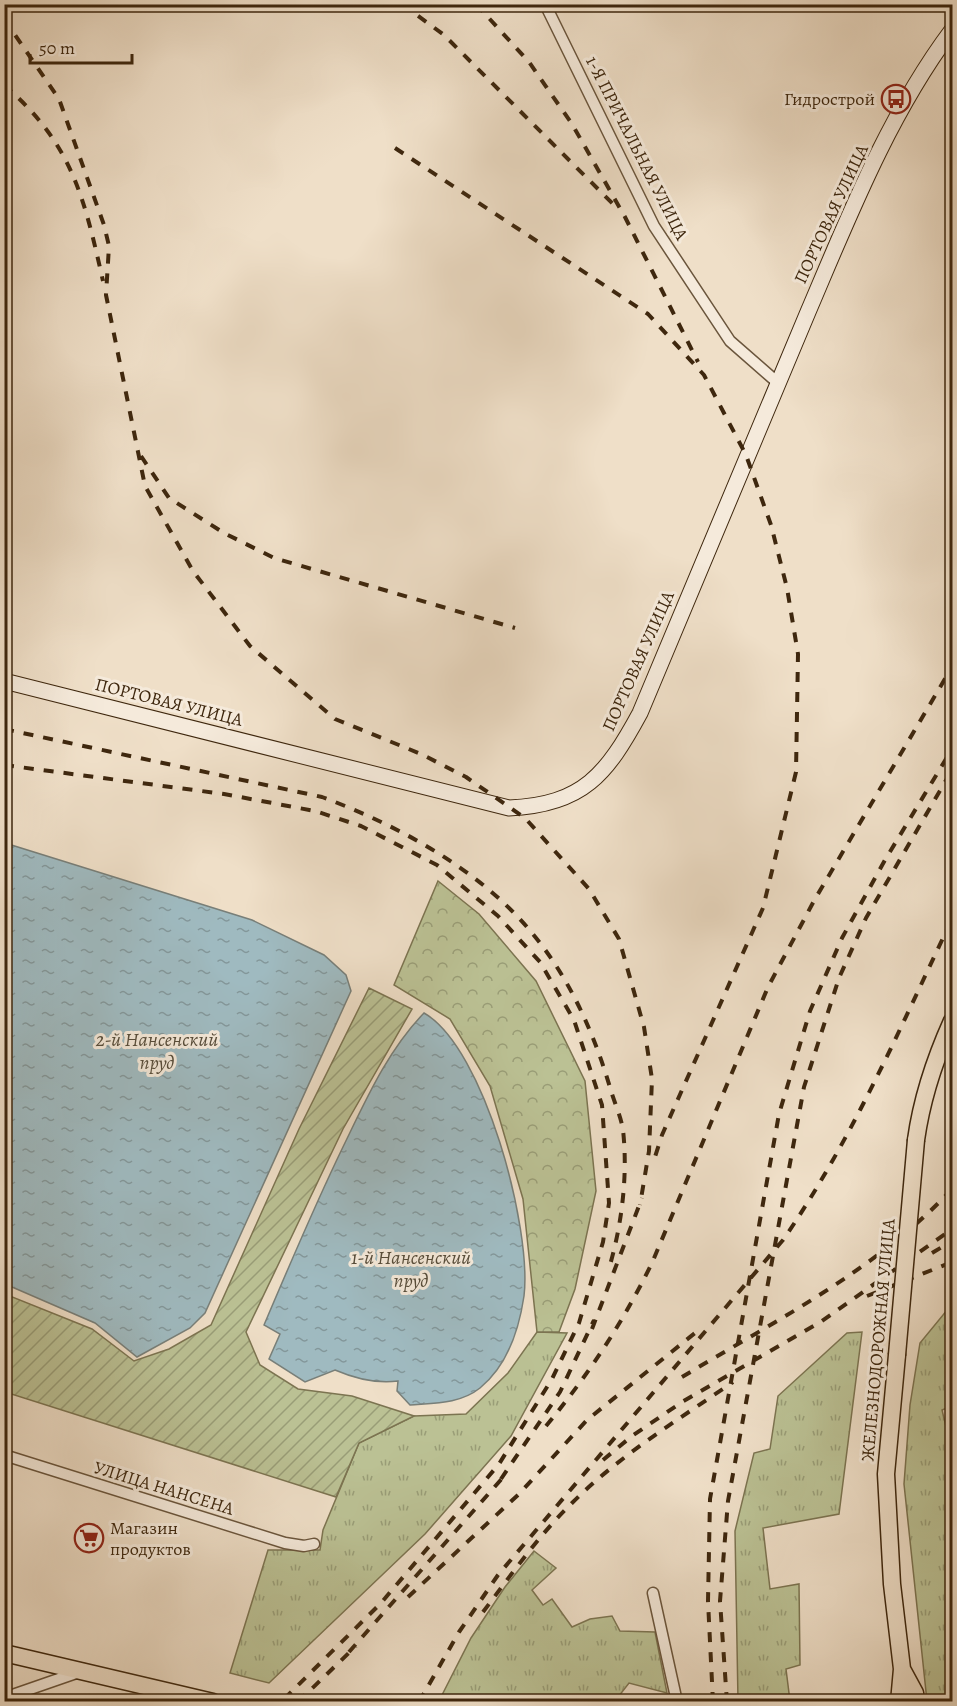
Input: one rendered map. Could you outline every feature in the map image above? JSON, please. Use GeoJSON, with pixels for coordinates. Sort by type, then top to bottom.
{"type":"FeatureCollection","features":[{"type":"Feature","properties":{"kind":"main road","name":"ПОРТОВАЯ УЛИЦА"},"geometry":{"type":"LineString","coordinates":[[4,681],[509,808],[537,807],[579,791],[604,772],[624,744],[640,713],[834,252],[892,129],[952,30]]}},
{"type":"Feature","properties":{"kind":"main road","name":"ЖЕЛЕЗНОДОРОЖНАЯ УЛИЦА"},"geometry":{"type":"LineString","coordinates":[[899,1701],[902,1669],[892,1584],[886,1474],[921,1102],[934,1060],[952,1021]]}},
{"type":"Feature","properties":{"kind":"main road"},"geometry":{"type":"LineString","coordinates":[[4,1653],[213,1701]]}},
{"type":"Feature","properties":{"kind":"main road","name":"ЖЕЛЕЗНОДОРОЖНАЯ УЛИЦА"},"geometry":{"type":"LineString","coordinates":[[902,1669],[915,1693],[916,1701]]}},
{"type":"Feature","properties":{"kind":"street","name":"1-Я ПРИЧАЛЬНАЯ УЛИЦА"},"geometry":{"type":"LineString","coordinates":[[544,5],[654,226],[730,340],[778,383]]}},
{"type":"Feature","properties":{"kind":"street","name":"УЛИЦА НАНСЕНА"},"geometry":{"type":"LineString","coordinates":[[4,1455],[285,1543],[304,1546],[314,1544]]}},
{"type":"Feature","properties":{"kind":"street"},"geometry":{"type":"LineString","coordinates":[[652,1593],[677,1701]]}},
{"type":"Feature","properties":{"kind":"street"},"geometry":{"type":"LineString","coordinates":[[4,1698],[83,1671]]}},
{"type":"Feature","properties":{"kind":"green space"},"geometry":{"type":"Polygon","coordinates":[[[438,881],[479,914],[536,981],[585,1081],[596,1191],[575,1289],[559,1332],[537,1332],[523,1199],[490,1086],[450,1019],[394,985],[438,881]]]}},
{"type":"Feature","properties":{"kind":"green space"},"geometry":{"type":"Polygon","coordinates":[[[369,988],[412,1009],[343,1129],[246,1332],[260,1365],[298,1389],[352,1396],[414,1416],[359,1443],[336,1497],[5,1392],[5,1294],[92,1329],[134,1361],[169,1349],[211,1325],[299,1129],[369,988]]]}},
{"type":"Feature","properties":{"kind":"green space"},"geometry":{"type":"Polygon","coordinates":[[[952,1304],[952,1406],[942,1410],[949,1439],[952,1439],[952,1701],[927,1701],[904,1484],[910,1405],[920,1343],[952,1304]]]}},
{"type":"Feature","properties":{"kind":"green space"},"geometry":{"type":"Polygon","coordinates":[[[537,1332],[567,1333],[511,1436],[425,1534],[269,1683],[230,1673],[268,1550],[320,1550],[323,1530],[359,1443],[414,1416],[466,1414],[508,1373],[537,1332]]]}},
{"type":"Feature","properties":{"kind":"green space"},"geometry":{"type":"Polygon","coordinates":[[[862,1332],[839,1514],[763,1528],[770,1589],[799,1584],[800,1665],[786,1669],[790,1701],[738,1701],[735,1531],[754,1453],[770,1449],[778,1396],[847,1333],[862,1332]]]}},
{"type":"Feature","properties":{"kind":"green space"},"geometry":{"type":"Polygon","coordinates":[[[534,1551],[556,1568],[532,1590],[543,1605],[552,1599],[572,1627],[590,1619],[612,1616],[620,1631],[655,1632],[667,1693],[629,1683],[615,1701],[439,1701],[471,1638],[505,1587],[534,1551]]]}},
{"type":"Feature","properties":{"kind":"water","name":"2-й Нансенский пруд"},"geometry":{"type":"Polygon","coordinates":[[[5,843],[252,920],[324,955],[346,975],[351,991],[205,1313],[190,1328],[137,1357],[95,1323],[5,1284],[5,843]]]}},
{"type":"Feature","properties":{"kind":"water","name":"1-й Нансенский пруд"},"geometry":{"type":"Polygon","coordinates":[[[424,1013],[446,1032],[466,1063],[485,1100],[500,1142],[520,1228],[525,1266],[524,1296],[519,1322],[510,1346],[498,1369],[480,1388],[455,1400],[410,1405],[397,1391],[398,1381],[366,1380],[335,1370],[305,1382],[269,1359],[280,1334],[264,1325],[368,1095],[388,1060],[424,1013]]]}},
{"type":"Feature","properties":{"kind":"railway"},"geometry":{"type":"LineString","coordinates":[[402,4],[444,35],[613,204]]}},
{"type":"Feature","properties":{"kind":"railway"},"geometry":{"type":"LineString","coordinates":[[476,4],[529,62],[572,124],[625,217],[698,362]]}},
{"type":"Feature","properties":{"kind":"railway"},"geometry":{"type":"LineString","coordinates":[[4,19],[59,99],[104,225],[109,246],[106,295],[145,486],[193,571],[250,646],[335,719],[421,754],[466,777],[525,818],[589,889],[619,939],[644,1027],[652,1079],[649,1151],[640,1205]]}},
{"type":"Feature","properties":{"kind":"railway"},"geometry":{"type":"LineString","coordinates":[[4,85],[45,128],[72,173],[89,223],[103,281]]}},
{"type":"Feature","properties":{"kind":"railway"},"geometry":{"type":"LineString","coordinates":[[395,148],[648,314],[704,375],[746,455],[771,525],[787,588],[798,654],[796,772],[763,908],[662,1135],[653,1163]]}},
{"type":"Feature","properties":{"kind":"railway"},"geometry":{"type":"LineString","coordinates":[[141,456],[169,498],[224,533],[274,558],[515,628]]}},
{"type":"Feature","properties":{"kind":"railway"},"geometry":{"type":"LineString","coordinates":[[546,1426],[604,1348],[641,1285],[768,987],[815,899],[952,667]]}},
{"type":"Feature","properties":{"kind":"railway"},"geometry":{"type":"LineString","coordinates":[[4,729],[322,797],[405,834],[459,867],[506,905],[542,945],[578,1004],[596,1047],[621,1120],[625,1164],[624,1181],[621,1215],[610,1265]]}},
{"type":"Feature","properties":{"kind":"railway"},"geometry":{"type":"LineString","coordinates":[[713,1702],[708,1601],[710,1499],[779,1114],[810,1011],[842,938],[885,860],[952,749]]}},
{"type":"Feature","properties":{"kind":"railway"},"geometry":{"type":"LineString","coordinates":[[4,765],[224,794],[315,811],[361,826],[437,865],[498,916],[540,962],[574,1020],[602,1105],[609,1203],[603,1242],[579,1323],[552,1379],[499,1464],[381,1603],[281,1702]]}},
{"type":"Feature","properties":{"kind":"railway"},"geometry":{"type":"LineString","coordinates":[[727,1702],[720,1601],[728,1501],[804,1087],[839,978],[866,918],[952,770]]}},
{"type":"Feature","properties":{"kind":"railway"},"geometry":{"type":"LineString","coordinates":[[419,1702],[459,1632],[498,1575],[783,1240],[808,1202],[853,1123],[952,919]]}},
{"type":"Feature","properties":{"kind":"railway"},"geometry":{"type":"LineString","coordinates":[[682,1377],[789,1314],[859,1269],[923,1218],[952,1189]]}},
{"type":"Feature","properties":{"kind":"railway"},"geometry":{"type":"LineString","coordinates":[[592,1329],[642,1198]]}},
{"type":"Feature","properties":{"kind":"railway"},"geometry":{"type":"LineString","coordinates":[[603,1460],[632,1436],[682,1402],[822,1321],[952,1229]]}},
{"type":"Feature","properties":{"kind":"railway"},"geometry":{"type":"LineString","coordinates":[[932,1253],[952,1241]]}},
{"type":"Feature","properties":{"kind":"railway"},"geometry":{"type":"LineString","coordinates":[[867,1296],[952,1262]]}},
{"type":"Feature","properties":{"kind":"railway"},"geometry":{"type":"LineString","coordinates":[[501,1479],[560,1392],[594,1320]]}},
{"type":"Feature","properties":{"kind":"railway"},"geometry":{"type":"LineString","coordinates":[[408,1597],[519,1494],[587,1420],[695,1333]]}},
{"type":"Feature","properties":{"kind":"railway"},"geometry":{"type":"LineString","coordinates":[[483,1612],[548,1528],[590,1486],[650,1439],[733,1382]]}},
{"type":"Feature","properties":{"kind":"railway"},"geometry":{"type":"LineString","coordinates":[[349,1652],[506,1474]]}},
{"type":"Feature","properties":{"kind":"railway"},"geometry":{"type":"LineString","coordinates":[[298,1702],[356,1646]]}},
{"type":"Feature","properties":{"kind":"place","name":"Гидрострой"},"geometry":{"type":"Point","coordinates":[896,99]}},
{"type":"Feature","properties":{"kind":"place","name":"Магазин продуктов"},"geometry":{"type":"Point","coordinates":[89,1538]}}]}
